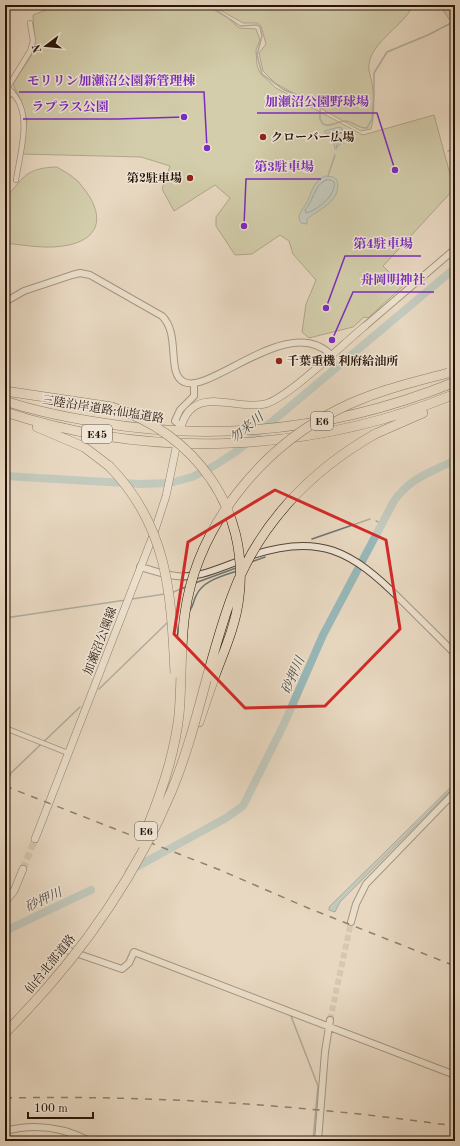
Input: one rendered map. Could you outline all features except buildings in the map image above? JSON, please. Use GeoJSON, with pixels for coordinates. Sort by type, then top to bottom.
{"type":"FeatureCollection","features":[{"type":"Feature","properties":{"kind":"highway"},"geometry":{"type":"LineString","coordinates":[[172,752],[179,715],[182,632],[189,593],[194,574],[210,537],[232,500],[269,458],[295,435],[316,421],[342,407],[382,391],[455,371]]}},
{"type":"Feature","properties":{"kind":"highway","name":"三陸沿岸道路;仙塩道路"},"geometry":{"type":"LineString","coordinates":[[5,401],[36,411],[118,426],[252,431],[302,425],[377,409],[455,382]]}},
{"type":"Feature","properties":{"kind":"highway"},"geometry":{"type":"LineString","coordinates":[[5,392],[112,407],[136,416],[158,427],[192,456],[207,474],[222,498],[232,524],[238,546],[240,584],[234,623],[194,735],[172,789]]}},
{"type":"Feature","properties":{"kind":"highway","name":"三陸沿岸道路;仙塩道路"},"geometry":{"type":"LineString","coordinates":[[5,413],[71,430],[156,442],[190,444],[254,442],[324,434],[393,417],[455,394]]}},
{"type":"Feature","properties":{"kind":"highway"},"geometry":{"type":"LineString","coordinates":[[172,789],[192,733],[232,595],[247,562],[268,528],[294,496],[342,455],[392,426],[455,399]]}},
{"type":"Feature","properties":{"kind":"highway"},"geometry":{"type":"LineString","coordinates":[[5,413],[84,447],[109,466],[130,488],[151,524],[162,557],[169,600],[175,668],[176,712],[172,752]]}},
{"type":"Feature","properties":{"kind":"highway","name":"仙台北部道路"},"geometry":{"type":"LineString","coordinates":[[109,906],[126,876],[145,833],[161,791],[172,752]]}},
{"type":"Feature","properties":{"kind":"highway","name":"仙台北部道路"},"geometry":{"type":"LineString","coordinates":[[5,1033],[60,974],[109,906],[138,861],[172,789]]}},
{"type":"Feature","properties":{"kind":"main road"},"geometry":{"type":"LineString","coordinates":[[182,429],[189,411],[204,402],[221,401],[255,406],[274,401],[289,391],[365,326]]}},
{"type":"Feature","properties":{"kind":"main road","name":"加瀬沼公園線"},"geometry":{"type":"LineString","coordinates":[[35,839],[154,533],[167,491],[176,448]]}},
{"type":"Feature","properties":{"kind":"main road"},"geometry":{"type":"LineString","coordinates":[[5,902],[14,891],[23,869]]}},
{"type":"Feature","properties":{"kind":"street"},"geometry":{"type":"LineString","coordinates":[[16,180],[24,128],[23,116],[20,105],[8,87],[30,51],[33,40],[30,23]]}},
{"type":"Feature","properties":{"kind":"street"},"geometry":{"type":"LineString","coordinates":[[5,96],[12,93]]}},
{"type":"Feature","properties":{"kind":"street"},"geometry":{"type":"LineString","coordinates":[[365,326],[455,249]]}},
{"type":"Feature","properties":{"kind":"street"},"geometry":{"type":"LineString","coordinates":[[5,302],[24,291],[72,275],[80,273],[90,275],[162,316],[167,321],[172,334],[176,374],[184,382],[194,383],[257,354],[287,345],[308,342],[317,345],[330,355]]}},
{"type":"Feature","properties":{"kind":"street"},"geometry":{"type":"LineString","coordinates":[[182,429],[175,421],[180,410],[194,396],[194,383]]}},
{"type":"Feature","properties":{"kind":"street"},"geometry":{"type":"LineString","coordinates":[[140,567],[160,573],[188,577],[203,574],[265,551],[299,545],[320,546],[354,559],[377,576],[455,654]]}},
{"type":"Feature","properties":{"kind":"street"},"geometry":{"type":"LineString","coordinates":[[5,728],[68,753]]}},
{"type":"Feature","properties":{"kind":"street"},"geometry":{"type":"LineString","coordinates":[[351,922],[356,904],[366,884],[455,792]]}},
{"type":"Feature","properties":{"kind":"street"},"geometry":{"type":"LineString","coordinates":[[64,949],[122,969],[129,964],[134,952],[329,1023],[455,1075]]}},
{"type":"Feature","properties":{"kind":"street"},"geometry":{"type":"LineString","coordinates":[[318,1141],[329,1023]]}},
{"type":"Feature","properties":{"kind":"street"},"geometry":{"type":"LineString","coordinates":[[5,1131],[26,1127],[51,1127],[69,1132],[90,1141]]}},
{"type":"Feature","properties":{"kind":"highlighted area"},"geometry":{"type":"Polygon","coordinates":[[[275,490],[386,540],[400,629],[325,706],[245,708],[174,634],[188,542],[275,490]]]}},
{"type":"Feature","properties":{"kind":"green space"},"geometry":{"type":"Polygon","coordinates":[[[59,5],[206,5],[228,18],[239,28],[256,29],[260,40],[256,50],[257,65],[260,73],[276,88],[363,135],[434,115],[454,189],[383,266],[403,286],[368,318],[364,317],[353,327],[309,338],[302,332],[306,304],[316,280],[293,254],[289,241],[280,235],[252,254],[235,255],[216,226],[216,217],[230,198],[215,185],[174,211],[162,189],[170,166],[141,157],[22,154],[27,120],[22,103],[13,84],[35,50],[33,15],[59,5]]]}},
{"type":"Feature","properties":{"kind":"green space"},"geometry":{"type":"Polygon","coordinates":[[[211,5],[413,5],[403,19],[382,40],[371,56],[369,69],[374,106],[371,129],[361,131],[275,83],[263,71],[259,53],[266,44],[261,26],[257,23],[243,23],[211,5]]]}},
{"type":"Feature","properties":{"kind":"green space"},"geometry":{"type":"Polygon","coordinates":[[[440,5],[455,5],[455,24],[449,19],[440,5]]]}},
{"type":"Feature","properties":{"kind":"green space"},"geometry":{"type":"Polygon","coordinates":[[[57,167],[78,181],[92,200],[97,219],[95,227],[91,233],[85,239],[75,243],[56,247],[5,243],[5,198],[26,175],[38,169],[57,167]]]}},
{"type":"Feature","properties":{"kind":"water"},"geometry":{"type":"Polygon","coordinates":[[[339,127],[342,128],[342,135],[345,140],[335,149],[333,138],[339,135],[339,132],[335,130],[326,134],[324,131],[339,127]]]}},
{"type":"Feature","properties":{"kind":"water"},"geometry":{"type":"Polygon","coordinates":[[[325,176],[333,177],[337,180],[338,187],[333,199],[307,219],[307,224],[301,223],[299,215],[301,211],[317,181],[325,176]]]}},
{"type":"Feature","properties":{"kind":"water"},"geometry":{"type":"Polygon","coordinates":[[[455,783],[455,786],[340,902],[335,912],[329,910],[329,907],[455,783]]]}},
{"type":"Feature","properties":{"kind":"waterway"},"geometry":{"type":"LineString","coordinates":[[209,5],[240,26],[257,25],[260,27],[262,36],[257,55],[262,74],[284,90],[316,102],[320,107],[320,119],[323,124],[331,125],[345,121],[364,128],[367,128],[372,119],[374,73],[387,52],[428,35],[455,21]]}},
{"type":"Feature","properties":{"kind":"waterway"},"geometry":{"type":"LineString","coordinates":[[336,149],[337,145]]}},
{"type":"Feature","properties":{"kind":"waterway"},"geometry":{"type":"LineString","coordinates":[[448,151],[455,149]]}},
{"type":"Feature","properties":{"kind":"waterway"},"geometry":{"type":"LineString","coordinates":[[328,176],[335,155]]}},
{"type":"Feature","properties":{"kind":"waterway","name":"勿来川"},"geometry":{"type":"LineString","coordinates":[[5,476],[141,484],[170,483],[192,477],[214,466],[237,451],[455,268]]}},
{"type":"Feature","properties":{"kind":"waterway","name":"砂押川"},"geometry":{"type":"LineString","coordinates":[[129,871],[226,818],[243,806],[284,724],[323,635],[394,501],[400,493],[414,481],[455,460]]}},
{"type":"Feature","properties":{"kind":"waterway"},"geometry":{"type":"LineString","coordinates":[[312,539],[370,519]]}},
{"type":"Feature","properties":{"kind":"waterway","name":"砂押川"},"geometry":{"type":"LineString","coordinates":[[376,521],[381,523]]}},
{"type":"Feature","properties":{"kind":"waterway"},"geometry":{"type":"LineString","coordinates":[[251,562],[265,557]]}},
{"type":"Feature","properties":{"kind":"waterway"},"geometry":{"type":"LineString","coordinates":[[195,583],[236,568]]}},
{"type":"Feature","properties":{"kind":"waterway"},"geometry":{"type":"LineString","coordinates":[[190,610],[196,596],[203,586],[213,580],[237,571]]}},
{"type":"Feature","properties":{"kind":"waterway"},"geometry":{"type":"LineString","coordinates":[[171,593],[188,586]]}},
{"type":"Feature","properties":{"kind":"waterway"},"geometry":{"type":"LineString","coordinates":[[132,599],[165,594]]}},
{"type":"Feature","properties":{"kind":"waterway"},"geometry":{"type":"LineString","coordinates":[[5,618],[126,600]]}},
{"type":"Feature","properties":{"kind":"waterway"},"geometry":{"type":"LineString","coordinates":[[99,689],[168,622]]}},
{"type":"Feature","properties":{"kind":"waterway"},"geometry":{"type":"LineString","coordinates":[[8,780],[11,773],[80,707]]}},
{"type":"Feature","properties":{"kind":"waterway","name":"砂押川"},"geometry":{"type":"LineString","coordinates":[[5,931],[91,890]]}},
{"type":"Feature","properties":{"kind":"waterway"},"geometry":{"type":"LineString","coordinates":[[291,1016],[318,1086],[313,1141]]}},
{"type":"Feature","properties":{"kind":"tunnel"},"geometry":{"type":"LineString","coordinates":[[23,869],[35,839]]}},
{"type":"Feature","properties":{"kind":"tunnel"},"geometry":{"type":"LineString","coordinates":[[330,1020],[351,922]]}},
{"type":"Feature","properties":{"kind":"railway"},"geometry":{"type":"LineString","coordinates":[[5,786],[220,870],[308,908],[455,966]]}},
{"type":"Feature","properties":{"kind":"railway"},"geometry":{"type":"LineString","coordinates":[[5,1098],[118,1098],[230,1103],[343,1112],[455,1126]]}},
{"type":"Feature","properties":{"kind":"place","name":"ラプラス公園"},"geometry":{"type":"Point","coordinates":[184,117]}},
{"type":"Feature","properties":{"kind":"place","name":"クローバー広場"},"geometry":{"type":"Point","coordinates":[263,137]}},
{"type":"Feature","properties":{"kind":"place","name":"モリリン加瀬沼公園新管理棟"},"geometry":{"type":"Point","coordinates":[207,148]}},
{"type":"Feature","properties":{"kind":"place","name":"加瀬沼公園野球場"},"geometry":{"type":"Point","coordinates":[395,170]}},
{"type":"Feature","properties":{"kind":"place","name":"第2駐車場"},"geometry":{"type":"Point","coordinates":[190,178]}},
{"type":"Feature","properties":{"kind":"place","name":"第3駐車場"},"geometry":{"type":"Point","coordinates":[244,226]}},
{"type":"Feature","properties":{"kind":"place","name":"第4駐車場"},"geometry":{"type":"Point","coordinates":[326,308]}},
{"type":"Feature","properties":{"kind":"place","name":"舟岡明神社"},"geometry":{"type":"Point","coordinates":[332,340]}},
{"type":"Feature","properties":{"kind":"place","name":"千葉重機 利府給油所"},"geometry":{"type":"Point","coordinates":[279,361]}}]}
